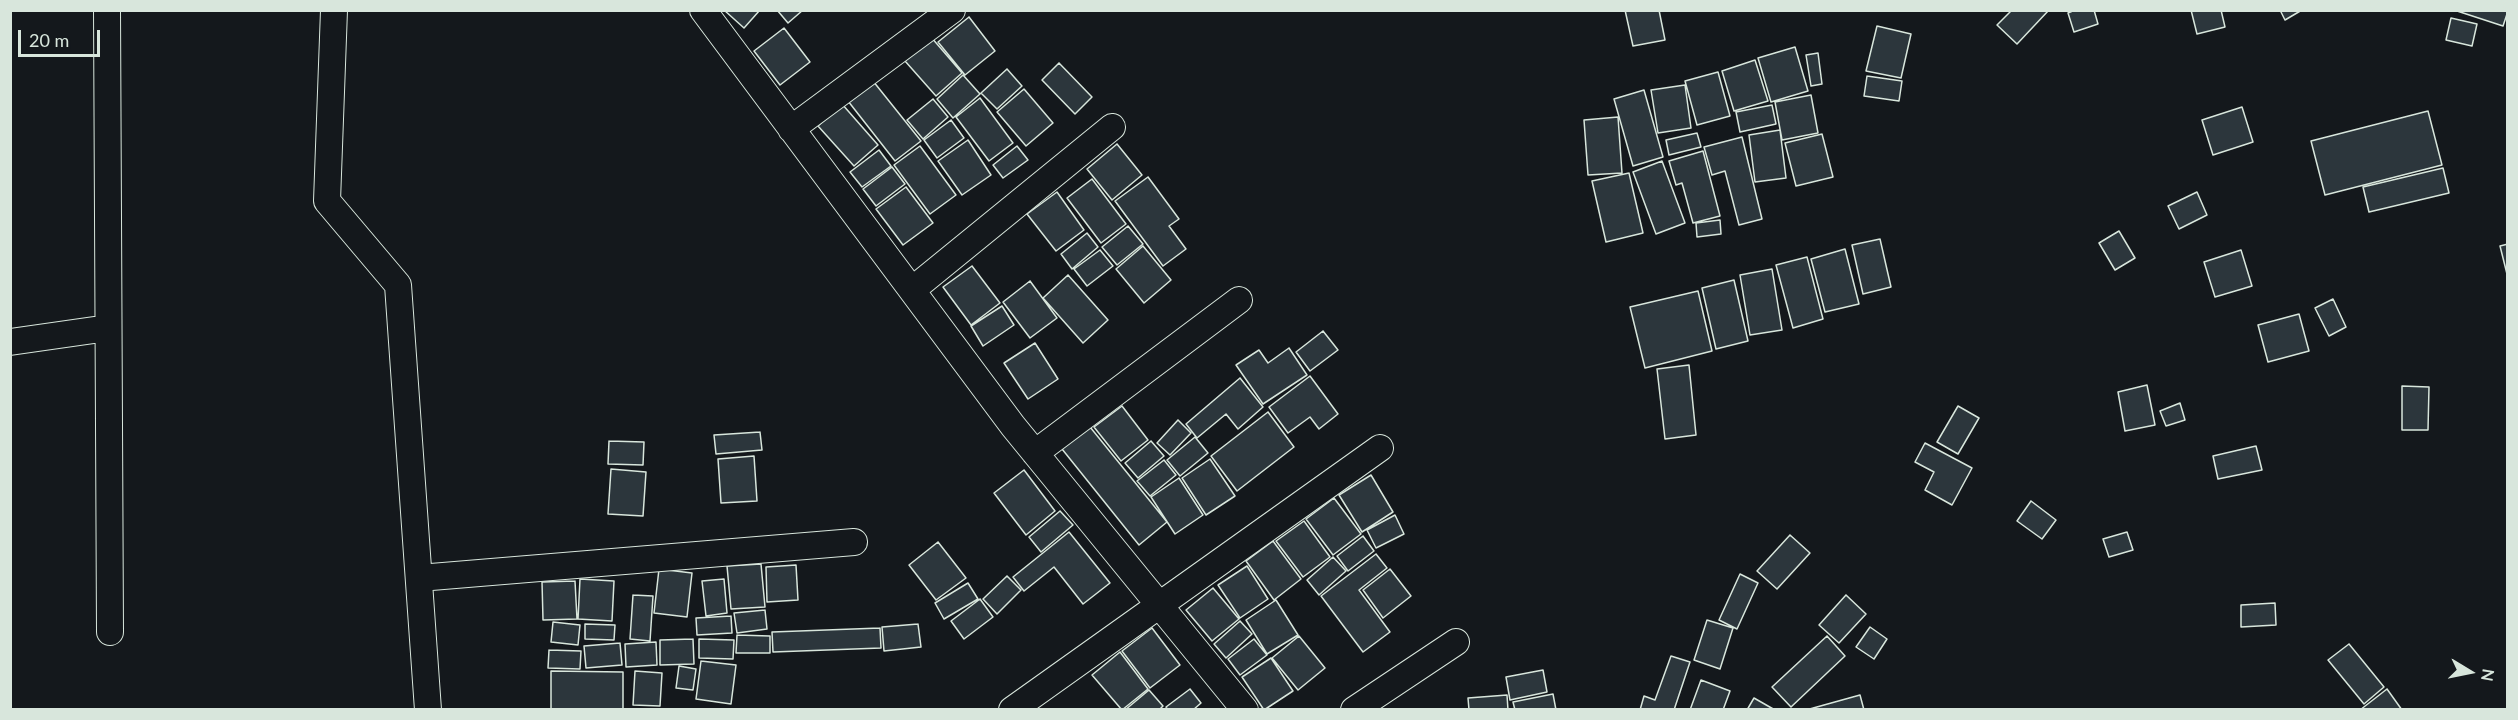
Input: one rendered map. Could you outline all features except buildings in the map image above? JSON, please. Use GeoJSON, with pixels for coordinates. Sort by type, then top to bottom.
{"type":"FeatureCollection","features":[{"type":"Feature","properties":{"kind":"street"},"geometry":{"type":"LineString","coordinates":[[106,10],[110,632]]}},
{"type":"Feature","properties":{"kind":"street"},"geometry":{"type":"LineString","coordinates":[[334,10],[327,201],[398,285],[428,710]]}},
{"type":"Feature","properties":{"kind":"street"},"geometry":{"type":"LineString","coordinates":[[703,10],[1035,453],[1245,710]]}},
{"type":"Feature","properties":{"kind":"street"},"geometry":{"type":"LineString","coordinates":[[791,129],[952,10]]}},
{"type":"Feature","properties":{"kind":"street"},"geometry":{"type":"LineString","coordinates":[[912,290],[1112,128]]}},
{"type":"Feature","properties":{"kind":"street"},"geometry":{"type":"LineString","coordinates":[[1035,453],[1239,300]]}},
{"type":"Feature","properties":{"kind":"street"},"geometry":{"type":"LineString","coordinates":[[10,342],[108,328]]}},
{"type":"Feature","properties":{"kind":"street"},"geometry":{"type":"LineString","coordinates":[[1012,710],[1380,448]]}},
{"type":"Feature","properties":{"kind":"street"},"geometry":{"type":"LineString","coordinates":[[419,578],[854,542]]}},
{"type":"Feature","properties":{"kind":"street"},"geometry":{"type":"LineString","coordinates":[[1354,710],[1456,642]]}}]}
